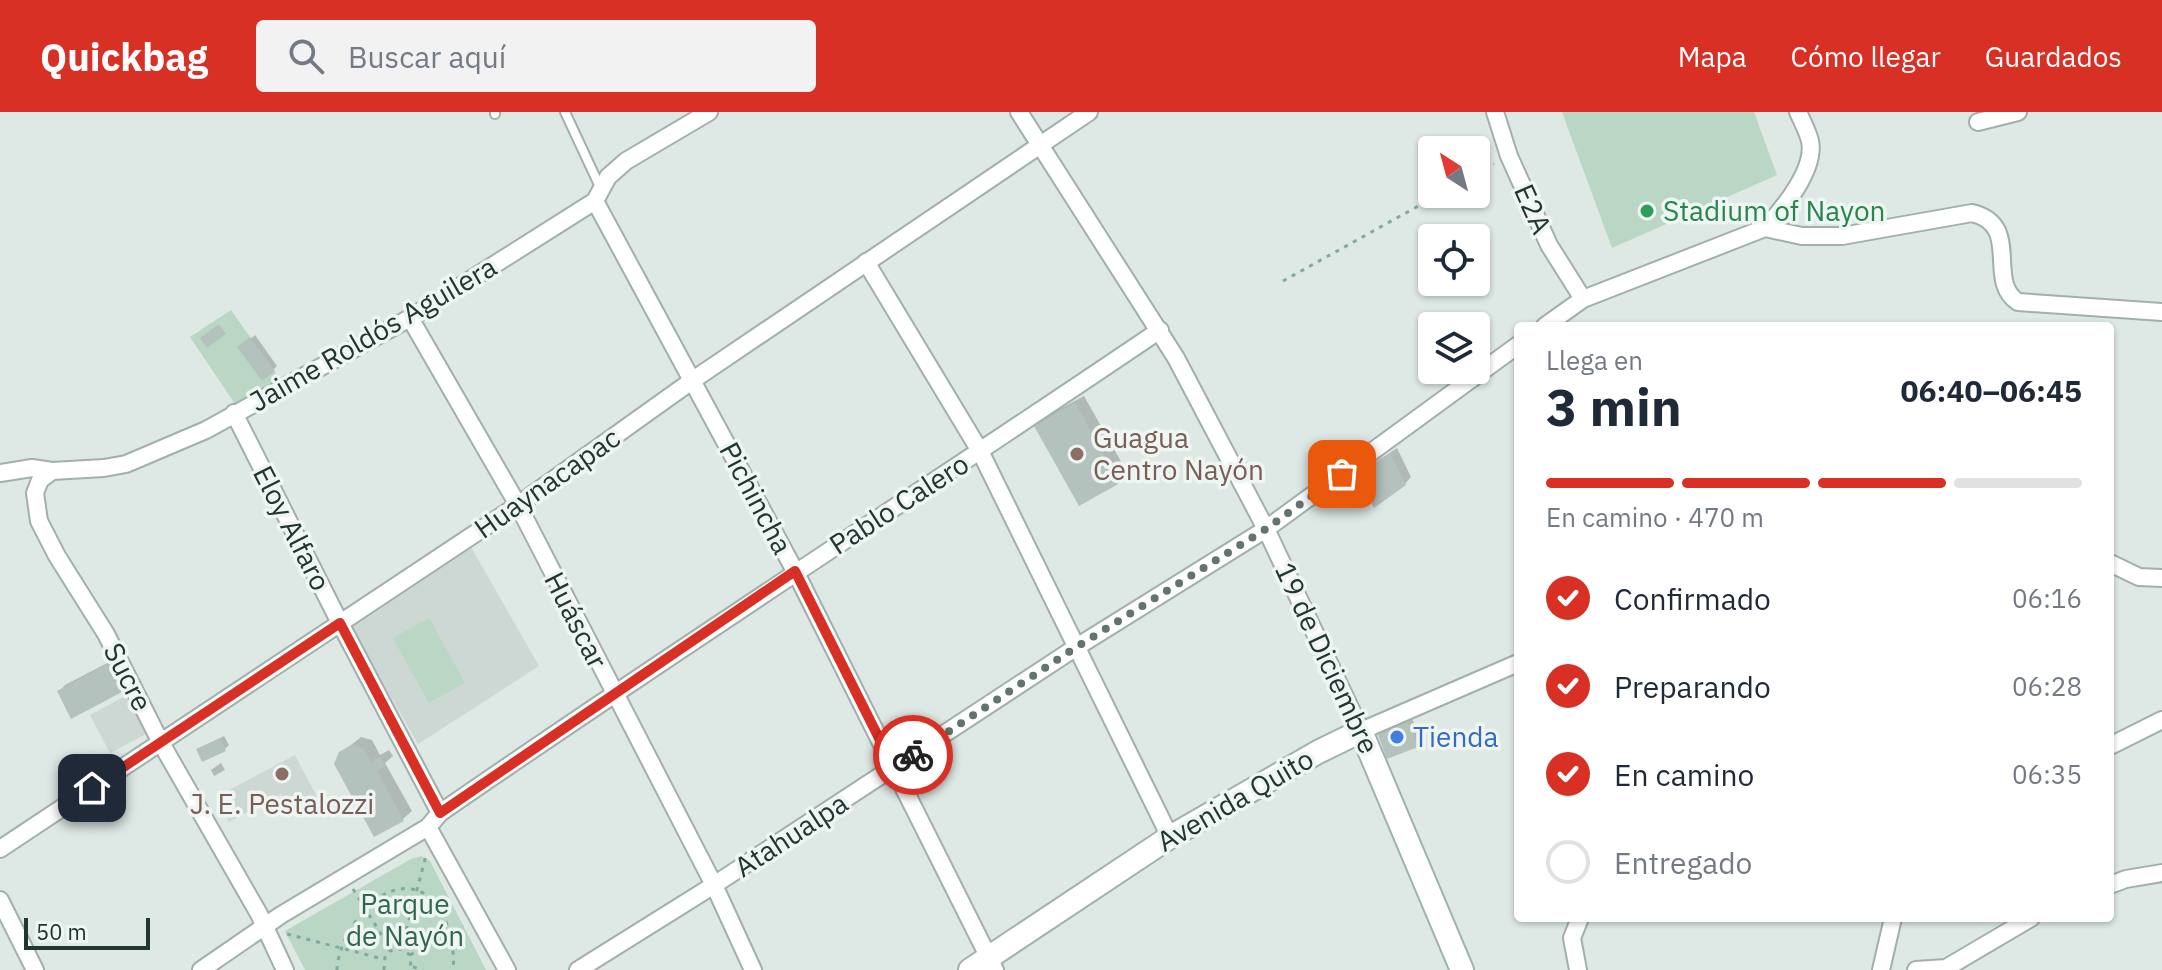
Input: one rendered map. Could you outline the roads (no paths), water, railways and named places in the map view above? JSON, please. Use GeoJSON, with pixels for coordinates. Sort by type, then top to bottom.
{"type":"FeatureCollection","features":[{"type":"Feature","properties":{"kind":"street","name":"Jaime Roldós Aguilera"},"geometry":{"type":"LineString","coordinates":[[0,473],[32,468],[52,471],[126,464],[206,430],[410,318],[598,196],[608,177],[626,161],[709,112]]}},
{"type":"Feature","properties":{"kind":"street","name":"19 de Diciembre"},"geometry":{"type":"LineString","coordinates":[[1019,112],[1160,330],[1266,529],[1361,731],[1462,970]]}},
{"type":"Feature","properties":{"kind":"street","name":"Huaynacapac"},"geometry":{"type":"LineString","coordinates":[[0,849],[518,505],[693,380],[1089,112]]}},
{"type":"Feature","properties":{"kind":"street","name":"E2A"},"geometry":{"type":"LineString","coordinates":[[1495,112],[1509,156],[1549,245],[1583,299]]}},
{"type":"Feature","properties":{"kind":"street"},"geometry":{"type":"LineString","coordinates":[[1551,322],[1583,299],[1765,228],[1796,191],[1805,168],[1811,144],[1798,112]]}},
{"type":"Feature","properties":{"kind":"street"},"geometry":{"type":"LineString","coordinates":[[1978,122],[2018,112]]}},
{"type":"Feature","properties":{"kind":"street","name":"Pichincha"},"geometry":{"type":"LineString","coordinates":[[598,196],[795,571],[992,963]]}},
{"type":"Feature","properties":{"kind":"street"},"geometry":{"type":"LineString","coordinates":[[1765,228],[1802,236],[1842,236],[1972,213],[1990,221],[1996,228],[2007,290],[2018,302],[2162,312]]}},
{"type":"Feature","properties":{"kind":"street"},"geometry":{"type":"LineString","coordinates":[[866,262],[980,451],[1170,837]]}},
{"type":"Feature","properties":{"kind":"street","name":"Huáscar"},"geometry":{"type":"LineString","coordinates":[[410,318],[518,505],[714,885],[753,970]]}},
{"type":"Feature","properties":{"kind":"street","name":"Pablo Calero"},"geometry":{"type":"LineString","coordinates":[[201,970],[264,928],[430,830],[440,813],[795,571],[1160,330]]}},
{"type":"Feature","properties":{"kind":"street","name":"Atahualpa"},"geometry":{"type":"LineString","coordinates":[[578,970],[714,885],[1075,648],[1266,529],[1514,348]]}},
{"type":"Feature","properties":{"kind":"street","name":"Eloy Alfaro"},"geometry":{"type":"LineString","coordinates":[[234,413],[440,813]]}},
{"type":"Feature","properties":{"kind":"street","name":"Sucre"},"geometry":{"type":"LineString","coordinates":[[52,471],[40,480],[35,493],[39,521],[106,634],[161,743],[285,970]]}},
{"type":"Feature","properties":{"kind":"street"},"geometry":{"type":"LineString","coordinates":[[2114,565],[2139,577],[2160,578]]}},
{"type":"Feature","properties":{"kind":"street","name":"Avenida Quito"},"geometry":{"type":"LineString","coordinates":[[970,970],[992,963],[1170,837],[1318,752],[1514,665]]}},
{"type":"Feature","properties":{"kind":"street"},"geometry":{"type":"LineString","coordinates":[[2114,744],[2162,720]]}},
{"type":"Feature","properties":{"kind":"street"},"geometry":{"type":"LineString","coordinates":[[430,830],[507,970]]}},
{"type":"Feature","properties":{"kind":"street"},"geometry":{"type":"LineString","coordinates":[[2114,884],[2162,873]]}},
{"type":"Feature","properties":{"kind":"street"},"geometry":{"type":"LineString","coordinates":[[0,900],[35,970]]}},
{"type":"Feature","properties":{"kind":"street"},"geometry":{"type":"LineString","coordinates":[[1578,922],[1572,938],[1578,970]]}},
{"type":"Feature","properties":{"kind":"street"},"geometry":{"type":"LineString","coordinates":[[1881,970],[1892,922]]}},
{"type":"Feature","properties":{"kind":"street"},"geometry":{"type":"LineString","coordinates":[[1916,970],[1948,969],[2024,922]]}},
{"type":"Feature","properties":{"kind":"lane"},"geometry":{"type":"LineString","coordinates":[[565,112],[598,196]]}},
{"type":"Feature","properties":{"kind":"place","name":"Stadium of Nayon"},"geometry":{"type":"Point","coordinates":[1647,211]}},
{"type":"Feature","properties":{"kind":"place","name":"Guagua Centro Nayón"},"geometry":{"type":"Point","coordinates":[1077,454]}},
{"type":"Feature","properties":{"kind":"place","name":"Tienda"},"geometry":{"type":"Point","coordinates":[1397,737]}},
{"type":"Feature","properties":{"kind":"place","name":"J. E. Pestalozzi"},"geometry":{"type":"Point","coordinates":[282,774]}},
{"type":"Feature","properties":{"kind":"park label","name":"Parque de Nayón"},"geometry":{"type":"Point","coordinates":[405,920]}}]}
